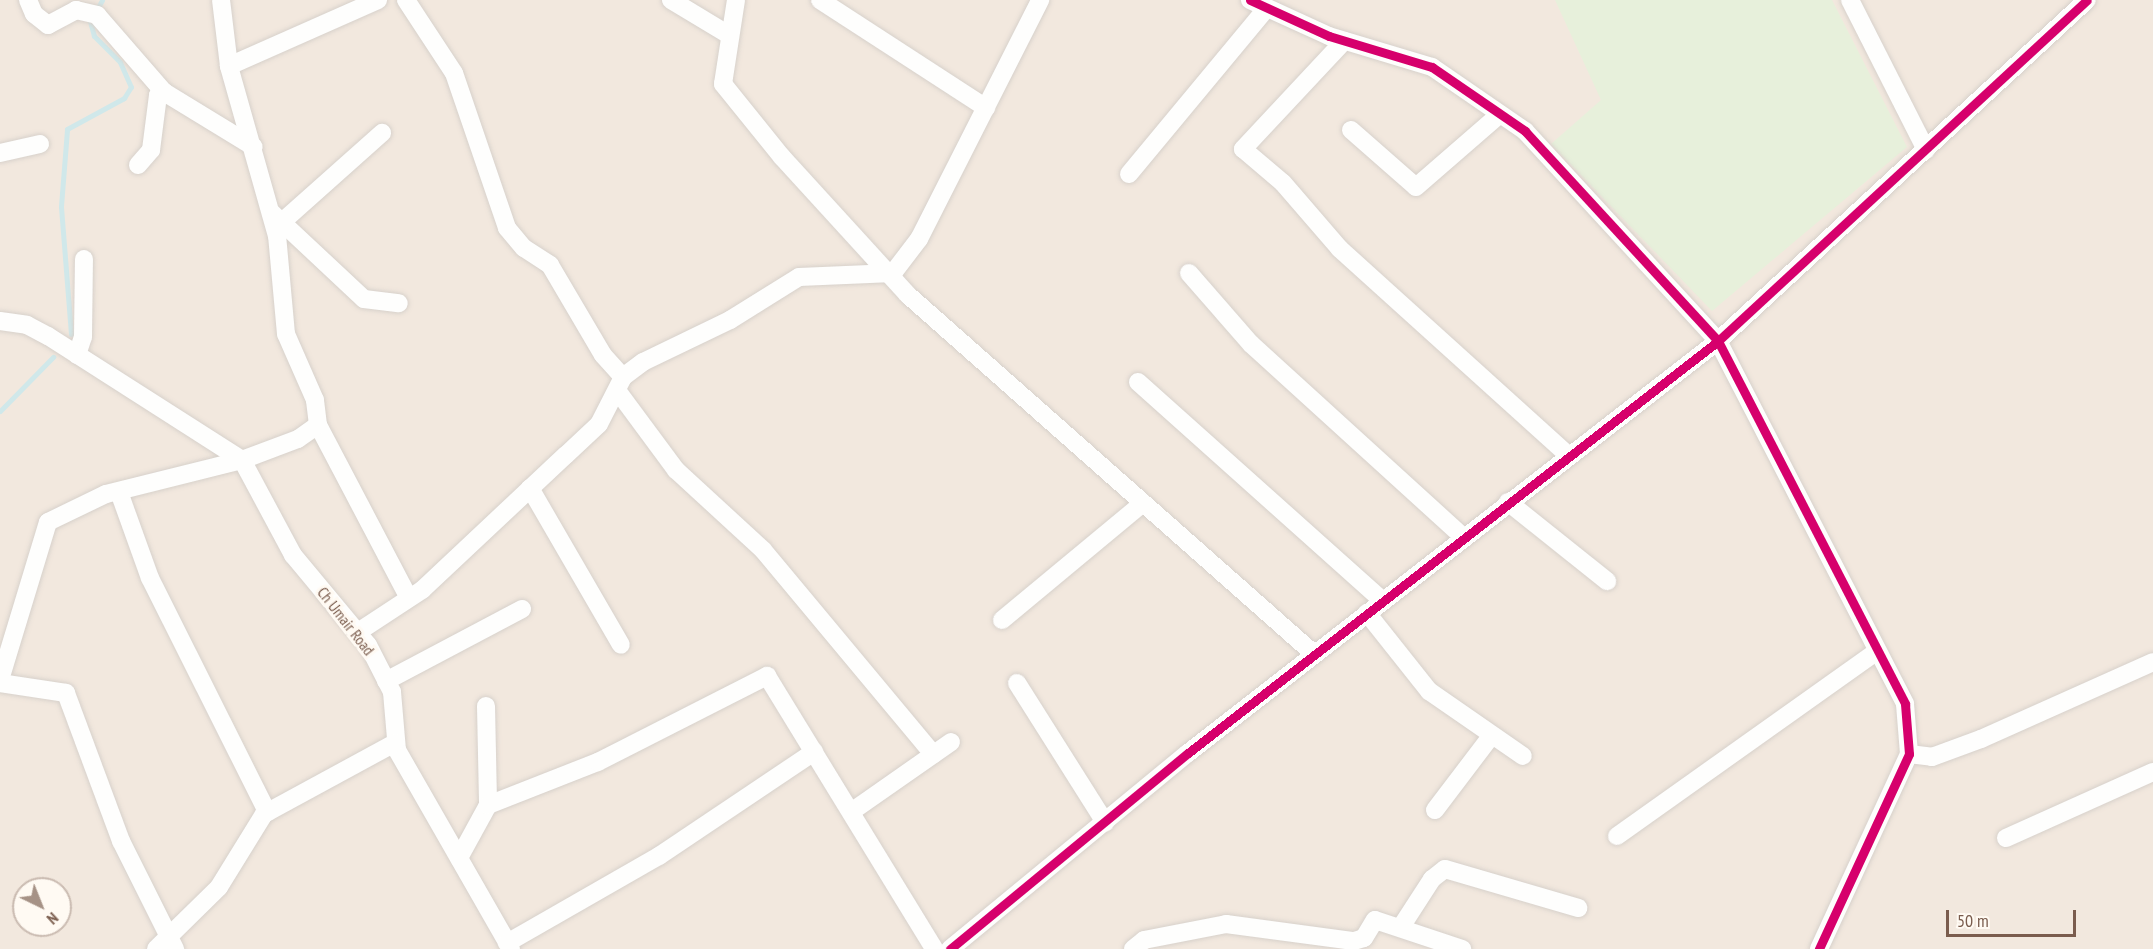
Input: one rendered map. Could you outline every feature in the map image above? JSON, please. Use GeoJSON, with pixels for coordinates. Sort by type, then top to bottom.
{"type":"FeatureCollection","features":[{"type":"Feature","properties":{"kind":"street"},"geometry":{"type":"LineString","coordinates":[[28,0],[48,25],[76,10],[94,13],[164,92],[254,147]]}},
{"type":"Feature","properties":{"kind":"street"},"geometry":{"type":"LineString","coordinates":[[221,0],[230,66],[277,217],[286,334],[315,400],[318,425],[409,598]]}},
{"type":"Feature","properties":{"kind":"street"},"geometry":{"type":"LineString","coordinates":[[230,66],[378,0]]}},
{"type":"Feature","properties":{"kind":"street"},"geometry":{"type":"LineString","coordinates":[[406,0],[454,73],[507,228],[524,248],[550,265],[621,385],[676,470],[763,550],[933,754]]}},
{"type":"Feature","properties":{"kind":"street"},"geometry":{"type":"LineString","coordinates":[[671,0],[729,35]]}},
{"type":"Feature","properties":{"kind":"street"},"geometry":{"type":"LineString","coordinates":[[736,0],[722,72],[729,96],[893,273],[908,295],[1314,654]]}},
{"type":"Feature","properties":{"kind":"street"},"geometry":{"type":"LineString","coordinates":[[820,0],[986,108]]}},
{"type":"Feature","properties":{"kind":"street"},"geometry":{"type":"LineString","coordinates":[[893,273],[919,239],[1040,0]]}},
{"type":"Feature","properties":{"kind":"street"},"geometry":{"type":"LineString","coordinates":[[1250,0],[1274,6],[1344,41],[1432,67],[1525,131],[1718,341],[1905,704],[1909,754],[1819,949]]}},
{"type":"Feature","properties":{"kind":"street"},"geometry":{"type":"LineString","coordinates":[[1850,0],[1926,150]]}},
{"type":"Feature","properties":{"kind":"street"},"geometry":{"type":"LineString","coordinates":[[950,949],[1314,654],[1718,341],[2087,0]]}},
{"type":"Feature","properties":{"kind":"street"},"geometry":{"type":"LineString","coordinates":[[1129,174],[1274,6]]}},
{"type":"Feature","properties":{"kind":"street"},"geometry":{"type":"LineString","coordinates":[[1344,41],[1243,149],[1283,183],[1340,249],[1568,455]]}},
{"type":"Feature","properties":{"kind":"street"},"geometry":{"type":"LineString","coordinates":[[138,165],[151,150],[158,95],[164,92]]}},
{"type":"Feature","properties":{"kind":"street"},"geometry":{"type":"LineString","coordinates":[[1351,130],[1416,187],[1500,114]]}},
{"type":"Feature","properties":{"kind":"street"},"geometry":{"type":"LineString","coordinates":[[277,217],[381,133]]}},
{"type":"Feature","properties":{"kind":"street"},"geometry":{"type":"LineString","coordinates":[[0,153],[40,144]]}},
{"type":"Feature","properties":{"kind":"street"},"geometry":{"type":"LineString","coordinates":[[277,217],[364,299],[399,303]]}},
{"type":"Feature","properties":{"kind":"street"},"geometry":{"type":"LineString","coordinates":[[77,355],[83,337],[84,260]]}},
{"type":"Feature","properties":{"kind":"street"},"geometry":{"type":"LineString","coordinates":[[358,632],[409,598],[599,424],[621,385],[799,277],[893,273]]}},
{"type":"Feature","properties":{"kind":"street"},"geometry":{"type":"LineString","coordinates":[[1189,273],[1251,344],[1463,537]]}},
{"type":"Feature","properties":{"kind":"street"},"geometry":{"type":"LineString","coordinates":[[0,321],[27,325],[242,460]]}},
{"type":"Feature","properties":{"kind":"street"},"geometry":{"type":"LineString","coordinates":[[1138,382],[1383,600]]}},
{"type":"Feature","properties":{"kind":"street"},"geometry":{"type":"LineString","coordinates":[[173,943],[121,841],[66,693],[0,681],[48,522],[119,492],[242,460],[318,425]]}},
{"type":"Feature","properties":{"kind":"street","name":"Ch Umair Road"},"geometry":{"type":"LineString","coordinates":[[242,460],[293,555],[358,632],[386,681],[395,743],[509,946]]}},
{"type":"Feature","properties":{"kind":"street"},"geometry":{"type":"LineString","coordinates":[[530,488],[621,645]]}},
{"type":"Feature","properties":{"kind":"street"},"geometry":{"type":"LineString","coordinates":[[119,492],[150,578],[267,812]]}},
{"type":"Feature","properties":{"kind":"street"},"geometry":{"type":"LineString","coordinates":[[1002,620],[1143,502]]}},
{"type":"Feature","properties":{"kind":"street"},"geometry":{"type":"LineString","coordinates":[[1508,502],[1607,581]]}},
{"type":"Feature","properties":{"kind":"street"},"geometry":{"type":"LineString","coordinates":[[386,681],[522,609]]}},
{"type":"Feature","properties":{"kind":"street"},"geometry":{"type":"LineString","coordinates":[[1366,613],[1429,691],[1523,756]]}},
{"type":"Feature","properties":{"kind":"street"},"geometry":{"type":"LineString","coordinates":[[1617,837],[1877,651]]}},
{"type":"Feature","properties":{"kind":"street"},"geometry":{"type":"LineString","coordinates":[[1909,754],[1932,757],[1981,739],[2153,662]]}},
{"type":"Feature","properties":{"kind":"street"},"geometry":{"type":"LineString","coordinates":[[488,805],[659,734],[761,675],[814,752],[934,949]]}},
{"type":"Feature","properties":{"kind":"street"},"geometry":{"type":"LineString","coordinates":[[1017,683],[1105,822]]}},
{"type":"Feature","properties":{"kind":"street"},"geometry":{"type":"LineString","coordinates":[[459,858],[488,805],[486,706]]}},
{"type":"Feature","properties":{"kind":"street"},"geometry":{"type":"LineString","coordinates":[[1435,810],[1492,735]]}},
{"type":"Feature","properties":{"kind":"street"},"geometry":{"type":"LineString","coordinates":[[851,812],[951,742]]}},
{"type":"Feature","properties":{"kind":"street"},"geometry":{"type":"LineString","coordinates":[[156,949],[173,943],[219,887],[267,812],[395,743]]}},
{"type":"Feature","properties":{"kind":"street"},"geometry":{"type":"LineString","coordinates":[[509,946],[659,856],[814,752]]}},
{"type":"Feature","properties":{"kind":"street"},"geometry":{"type":"LineString","coordinates":[[2006,838],[2153,772]]}},
{"type":"Feature","properties":{"kind":"street"},"geometry":{"type":"LineString","coordinates":[[1401,927],[1432,879],[1446,869],[1578,909]]}},
{"type":"Feature","properties":{"kind":"street"},"geometry":{"type":"LineString","coordinates":[[1133,949],[1144,940],[1226,924],[1300,942],[1354,941],[1364,938],[1375,920],[1462,949]]}},
{"type":"Feature","properties":{"kind":"shaded area"},"geometry":{"type":"Polygon","coordinates":[[[0,0],[2153,0],[2153,949],[0,949],[0,0]]]}},
{"type":"Feature","properties":{"kind":"green space"},"geometry":{"type":"Polygon","coordinates":[[[1555,0],[1832,0],[1907,147],[1712,311],[1551,144],[1601,100],[1555,0]]]}},
{"type":"Feature","properties":{"kind":"waterway"},"geometry":{"type":"LineString","coordinates":[[71,334],[61,206],[67,129],[124,98],[131,87],[120,62],[94,36],[90,21],[102,0]]}},
{"type":"Feature","properties":{"kind":"waterway"},"geometry":{"type":"LineString","coordinates":[[0,411],[53,357]]}},
{"type":"Feature","properties":{"kind":"cycle path"},"geometry":{"type":"LineString","coordinates":[[1250,0],[1329,36],[1432,67],[1525,131],[1718,341],[1905,704],[1909,754],[1819,949]]}},
{"type":"Feature","properties":{"kind":"cycle path"},"geometry":{"type":"LineString","coordinates":[[950,949],[1188,753],[1718,341],[2087,0]]}}]}
